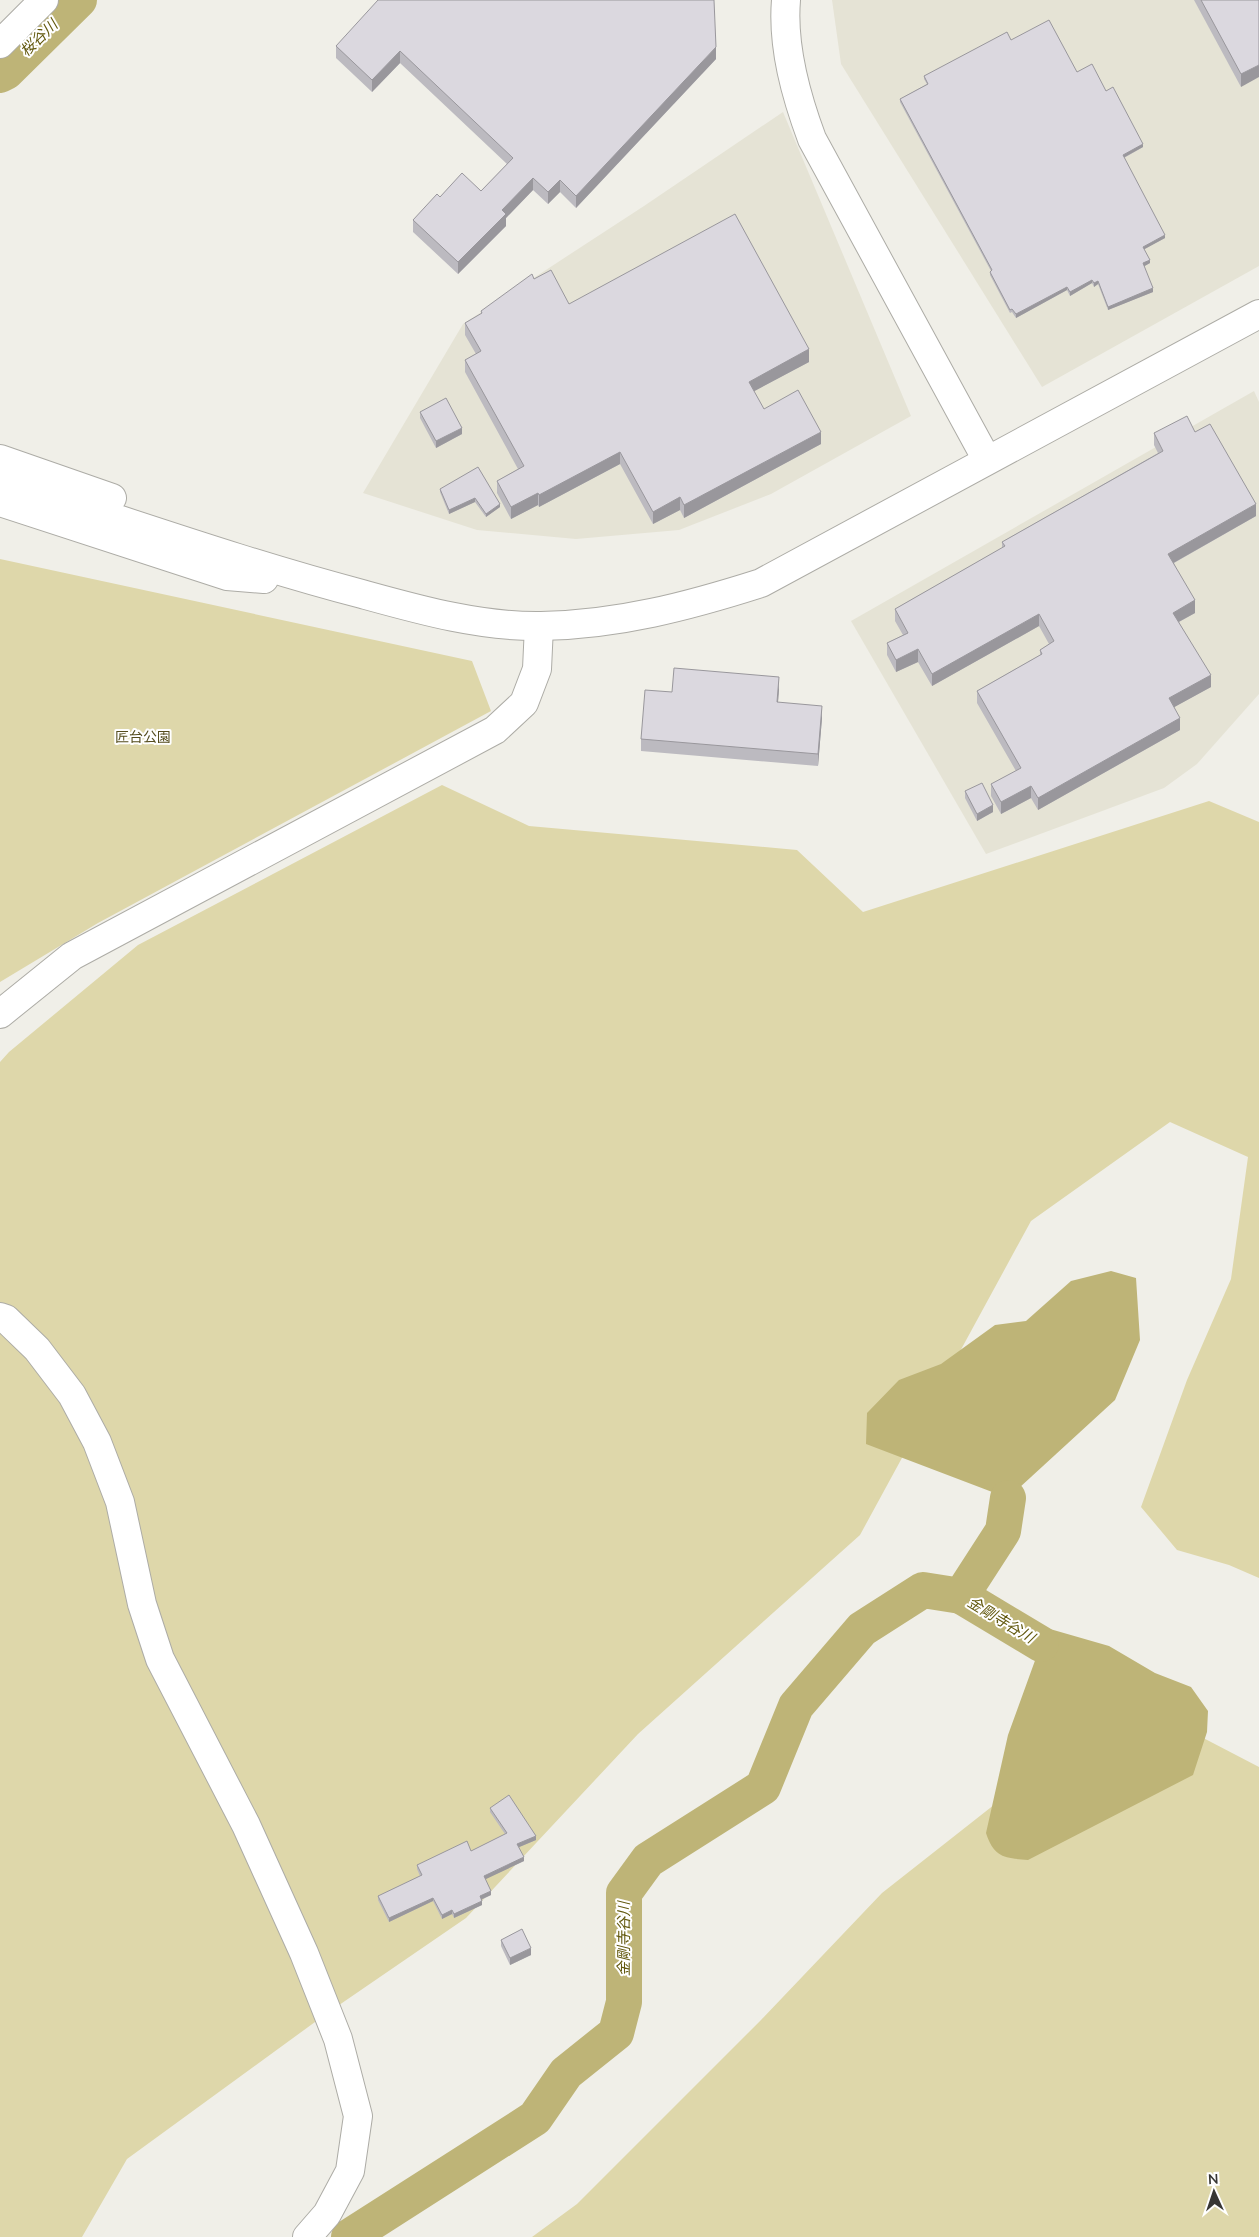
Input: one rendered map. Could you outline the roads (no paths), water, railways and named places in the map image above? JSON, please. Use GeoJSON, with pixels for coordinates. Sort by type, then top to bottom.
{"type":"FeatureCollection","features":[{"type":"Feature","properties":{"kind":"street"},"geometry":{"type":"LineString","coordinates":[[0,44],[44,0]]}},
{"type":"Feature","properties":{"kind":"street"},"geometry":{"type":"LineString","coordinates":[[786,0],[789,56],[798,100],[812,139],[987,460]]}},
{"type":"Feature","properties":{"kind":"street"},"geometry":{"type":"LineString","coordinates":[[0,481],[277,572],[451,618],[540,626],[615,621],[689,606],[761,583],[1259,314]]}},
{"type":"Feature","properties":{"kind":"street"},"geometry":{"type":"LineString","coordinates":[[0,459],[235,542],[323,584]]}},
{"type":"Feature","properties":{"kind":"street"},"geometry":{"type":"LineString","coordinates":[[0,502],[227,576],[323,584]]}},
{"type":"Feature","properties":{"kind":"street"},"geometry":{"type":"LineString","coordinates":[[0,1014],[72,956],[495,730],[524,703],[537,670],[540,626]]}},
{"type":"Feature","properties":{"kind":"street"},"geometry":{"type":"LineString","coordinates":[[0,1317],[6,1319],[37,1349],[72,1395],[97,1442],[120,1502],[142,1604],[160,1659],[246,1825],[304,1953],[338,2039],[358,2116],[350,2171],[328,2214],[306,2237]]}},
{"type":"Feature","properties":{"kind":"waterway","name":"桜谷川"},"geometry":{"type":"LineString","coordinates":[[0,75],[6,72],[79,0]]}},
{"type":"Feature","properties":{"kind":"waterway","name":"金剛寺谷川"},"geometry":{"type":"LineString","coordinates":[[349,2237],[535,2118],[566,2073],[616,2033],[624,2002],[624,1893],[648,1860],[763,1787],[796,1706],[862,1629],[923,1590],[961,1596],[1003,1531],[1008,1498]]}},
{"type":"Feature","properties":{"kind":"waterway","name":"金剛寺谷川"},"geometry":{"type":"LineString","coordinates":[[961,1596],[1041,1644]]}},
{"type":"Feature","properties":{"kind":"park label","name":"匠台公園"},"geometry":{"type":"Point","coordinates":[143,737]}}]}
